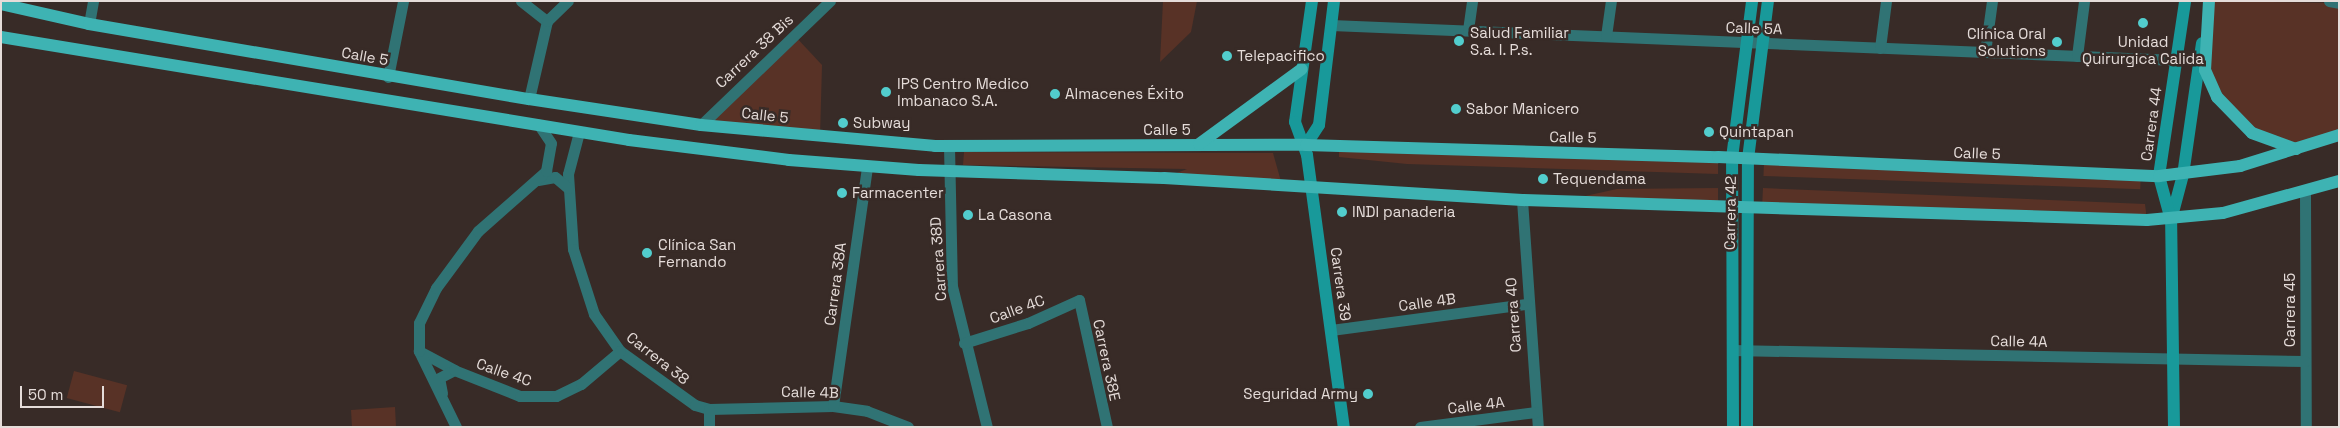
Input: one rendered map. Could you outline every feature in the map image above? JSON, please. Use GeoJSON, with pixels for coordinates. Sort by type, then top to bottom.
{"type":"FeatureCollection","features":[{"type":"Feature","properties":{"kind":"main road"},"geometry":{"type":"LineString","coordinates":[[2208,1],[2205,70],[2216,97],[2252,133],[2299,149]]}},
{"type":"Feature","properties":{"kind":"main road","name":"Calle 5"},"geometry":{"type":"LineString","coordinates":[[1,4],[89,24],[388,77],[701,125],[949,146],[1306,145],[1732,158],[2159,176],[2183,175],[2240,166],[2339,135]]}},
{"type":"Feature","properties":{"kind":"main road"},"geometry":{"type":"LineString","coordinates":[[1,37],[579,132],[867,166],[1312,187],[1522,200],[2171,220],[2223,213],[2305,193],[2339,181]]}},
{"type":"Feature","properties":{"kind":"main road"},"geometry":{"type":"LineString","coordinates":[[1193,146],[1213,138],[1302,69]]}},
{"type":"Feature","properties":{"kind":"street"},"geometry":{"type":"LineString","coordinates":[[89,24],[93,1]]}},
{"type":"Feature","properties":{"kind":"street"},"geometry":{"type":"LineString","coordinates":[[388,77],[403,1]]}},
{"type":"Feature","properties":{"kind":"street"},"geometry":{"type":"LineString","coordinates":[[521,1],[546,21]]}},
{"type":"Feature","properties":{"kind":"street"},"geometry":{"type":"LineString","coordinates":[[529,99],[546,21],[568,1]]}},
{"type":"Feature","properties":{"kind":"street","name":"Carrera 38 Bis"},"geometry":{"type":"LineString","coordinates":[[701,125],[830,1]]}},
{"type":"Feature","properties":{"kind":"street","name":"Carrera 39"},"geometry":{"type":"LineString","coordinates":[[1312,1],[1295,122],[1306,145],[1344,427]]}},
{"type":"Feature","properties":{"kind":"street"},"geometry":{"type":"LineString","coordinates":[[1306,145],[1319,125],[1334,1]]}},
{"type":"Feature","properties":{"kind":"street"},"geometry":{"type":"LineString","coordinates":[[1468,30],[1472,1]]}},
{"type":"Feature","properties":{"kind":"street"},"geometry":{"type":"LineString","coordinates":[[1606,36],[1611,1]]}},
{"type":"Feature","properties":{"kind":"street","name":"Carrera 42"},"geometry":{"type":"LineString","coordinates":[[1733,427],[1730,206],[1732,158],[1752,1]]}},
{"type":"Feature","properties":{"kind":"street","name":"Carrera 42"},"geometry":{"type":"LineString","coordinates":[[1747,427],[1746,207],[1748,159],[1768,1]]}},
{"type":"Feature","properties":{"kind":"street"},"geometry":{"type":"LineString","coordinates":[[1880,48],[1886,1]]}},
{"type":"Feature","properties":{"kind":"street"},"geometry":{"type":"LineString","coordinates":[[1986,52],[1992,1]]}},
{"type":"Feature","properties":{"kind":"street"},"geometry":{"type":"LineString","coordinates":[[2077,56],[2084,1]]}},
{"type":"Feature","properties":{"kind":"street","name":"Carrera 44"},"geometry":{"type":"LineString","coordinates":[[2174,427],[2171,220],[2159,176],[2184,1]]}},
{"type":"Feature","properties":{"kind":"street","name":"Carrera 44"},"geometry":{"type":"LineString","coordinates":[[2171,220],[2183,175],[2208,1]]}},
{"type":"Feature","properties":{"kind":"street"},"geometry":{"type":"LineString","coordinates":[[2328,1],[2339,3]]}},
{"type":"Feature","properties":{"kind":"street","name":"Calle 5A"},"geometry":{"type":"LineString","coordinates":[[1331,25],[2176,60]]}},
{"type":"Feature","properties":{"kind":"street"},"geometry":{"type":"LineString","coordinates":[[456,427],[419,351],[421,318],[444,276],[494,213],[538,180],[552,152],[539,126]]}},
{"type":"Feature","properties":{"kind":"street","name":"Carrera 38"},"geometry":{"type":"LineString","coordinates":[[579,132],[568,188],[581,284],[594,314],[620,351],[695,404],[709,409]]}},
{"type":"Feature","properties":{"kind":"street","name":"Carrera 38D"},"geometry":{"type":"LineString","coordinates":[[949,146],[952,286],[964,343],[987,427]]}},
{"type":"Feature","properties":{"kind":"street","name":"Carrera 38A"},"geometry":{"type":"LineString","coordinates":[[832,406],[867,166]]}},
{"type":"Feature","properties":{"kind":"street"},"geometry":{"type":"LineString","coordinates":[[538,180],[555,177],[568,188]]}},
{"type":"Feature","properties":{"kind":"street","name":"Carrera 45"},"geometry":{"type":"LineString","coordinates":[[2305,193],[2306,427]]}},
{"type":"Feature","properties":{"kind":"street","name":"Carrera 40"},"geometry":{"type":"LineString","coordinates":[[1522,200],[1527,304],[1538,427]]}},
{"type":"Feature","properties":{"kind":"street","name":"Calle 4C"},"geometry":{"type":"LineString","coordinates":[[964,343],[1028,323],[1079,300]]}},
{"type":"Feature","properties":{"kind":"street","name":"Carrera 38E"},"geometry":{"type":"LineString","coordinates":[[1079,300],[1107,427]]}},
{"type":"Feature","properties":{"kind":"street","name":"Calle 4B"},"geometry":{"type":"LineString","coordinates":[[1331,330],[1527,304]]}},
{"type":"Feature","properties":{"kind":"street","name":"Calle 4A"},"geometry":{"type":"LineString","coordinates":[[1732,350],[2306,361]]}},
{"type":"Feature","properties":{"kind":"street","name":"Calle 4C"},"geometry":{"type":"LineString","coordinates":[[419,351],[454,370],[520,396],[549,398],[581,384],[620,351]]}},
{"type":"Feature","properties":{"kind":"street","name":"Calle 4C"},"geometry":{"type":"LineString","coordinates":[[454,370],[439,378],[440,389],[464,427]]}},
{"type":"Feature","properties":{"kind":"street","name":"Calle 4B"},"geometry":{"type":"LineString","coordinates":[[709,409],[832,406],[867,411],[908,427]]}},
{"type":"Feature","properties":{"kind":"street"},"geometry":{"type":"LineString","coordinates":[[709,409],[709,427]]}},
{"type":"Feature","properties":{"kind":"street","name":"Calle 4A"},"geometry":{"type":"LineString","coordinates":[[1420,427],[1536,412]]}},
{"type":"Feature","properties":{"kind":"shaded area"},"geometry":{"type":"Polygon","coordinates":[[[1163,1],[1197,1],[1191,32],[1160,62],[1163,1]]]}},
{"type":"Feature","properties":{"kind":"shaded area"},"geometry":{"type":"Polygon","coordinates":[[[2209,1],[2339,3],[2339,135],[2299,149],[2258,137],[2207,77],[2209,1]]]}},
{"type":"Feature","properties":{"kind":"shaded area"},"geometry":{"type":"Polygon","coordinates":[[[794,35],[822,65],[820,137],[701,125],[794,35]]]}},
{"type":"Feature","properties":{"kind":"shaded area"},"geometry":{"type":"Polygon","coordinates":[[[1339,149],[1718,157],[1718,174],[1407,164],[1339,157],[1339,149]]]}},
{"type":"Feature","properties":{"kind":"shaded area"},"geometry":{"type":"Polygon","coordinates":[[[964,152],[1273,153],[1282,185],[1164,178],[1187,169],[963,165],[964,152]]]}},
{"type":"Feature","properties":{"kind":"shaded area"},"geometry":{"type":"Polygon","coordinates":[[[1764,161],[2141,174],[2140,189],[1763,176],[1764,161]]]}},
{"type":"Feature","properties":{"kind":"shaded area"},"geometry":{"type":"Polygon","coordinates":[[[1718,188],[1718,204],[1567,200],[1617,189],[1718,188]]]}},
{"type":"Feature","properties":{"kind":"shaded area"},"geometry":{"type":"Polygon","coordinates":[[[1763,188],[2145,204],[2147,220],[1762,208],[1763,188]]]}},
{"type":"Feature","properties":{"kind":"shaded area"},"geometry":{"type":"Polygon","coordinates":[[[74,371],[127,385],[120,412],[67,398],[74,371]]]}},
{"type":"Feature","properties":{"kind":"shaded area"},"geometry":{"type":"Polygon","coordinates":[[[395,407],[396,427],[352,427],[351,410],[395,407]]]}},
{"type":"Feature","properties":{"kind":"place","name":"Unidad Quirurgica Calida"},"geometry":{"type":"Point","coordinates":[2143,23]}},
{"type":"Feature","properties":{"kind":"place","name":"Salud Familiar S.a. I. P.s."},"geometry":{"type":"Point","coordinates":[1459,41]}},
{"type":"Feature","properties":{"kind":"place","name":"Clínica Oral Solutions"},"geometry":{"type":"Point","coordinates":[2057,42]}},
{"type":"Feature","properties":{"kind":"place","name":"Telepacifico"},"geometry":{"type":"Point","coordinates":[1227,56]}},
{"type":"Feature","properties":{"kind":"place","name":"IPS Centro Medico Imbanaco S.A."},"geometry":{"type":"Point","coordinates":[886,92]}},
{"type":"Feature","properties":{"kind":"place","name":"Almacenes Éxito"},"geometry":{"type":"Point","coordinates":[1055,94]}},
{"type":"Feature","properties":{"kind":"place","name":"Sabor Manicero"},"geometry":{"type":"Point","coordinates":[1456,109]}},
{"type":"Feature","properties":{"kind":"place","name":"Subway"},"geometry":{"type":"Point","coordinates":[843,123]}},
{"type":"Feature","properties":{"kind":"place","name":"Quintapan"},"geometry":{"type":"Point","coordinates":[1709,132]}},
{"type":"Feature","properties":{"kind":"place","name":"Tequendama"},"geometry":{"type":"Point","coordinates":[1543,179]}},
{"type":"Feature","properties":{"kind":"place","name":"Farmacenter"},"geometry":{"type":"Point","coordinates":[842,193]}},
{"type":"Feature","properties":{"kind":"place","name":"INDI panaderia"},"geometry":{"type":"Point","coordinates":[1342,212]}},
{"type":"Feature","properties":{"kind":"place","name":"La Casona"},"geometry":{"type":"Point","coordinates":[968,215]}},
{"type":"Feature","properties":{"kind":"place","name":"Clínica San Fernando"},"geometry":{"type":"Point","coordinates":[647,253]}},
{"type":"Feature","properties":{"kind":"place","name":"Seguridad Army"},"geometry":{"type":"Point","coordinates":[1368,394]}}]}
